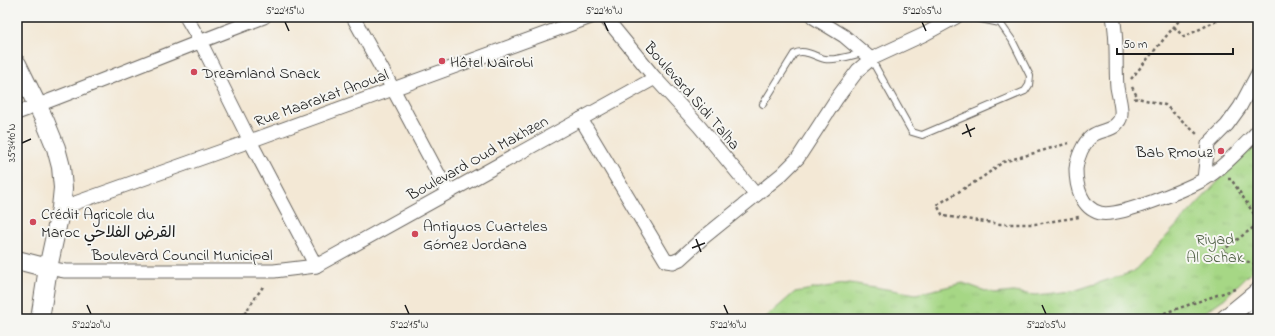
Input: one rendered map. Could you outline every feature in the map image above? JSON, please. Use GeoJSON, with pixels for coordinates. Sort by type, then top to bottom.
{"type":"FeatureCollection","features":[{"type":"Feature","properties":{"kind":"main road"},"geometry":{"type":"LineString","coordinates":[[17,64],[38,106],[56,148],[61,167],[63,188],[62,208],[48,268],[40,319]]}},
{"type":"Feature","properties":{"kind":"main road"},"geometry":{"type":"LineString","coordinates":[[17,260],[48,268]]}},
{"type":"Feature","properties":{"kind":"main road"},"geometry":{"type":"LineString","coordinates":[[1225,319],[1258,292]]}},
{"type":"Feature","properties":{"kind":"main road"},"geometry":{"type":"LineString","coordinates":[[43,300],[47,311],[47,319]]}},
{"type":"Feature","properties":{"kind":"main road"},"geometry":{"type":"LineString","coordinates":[[1256,319],[1258,314]]}},
{"type":"Feature","properties":{"kind":"street"},"geometry":{"type":"LineString","coordinates":[[186,17],[200,41],[250,141],[316,266]]}},
{"type":"Feature","properties":{"kind":"street"},"geometry":{"type":"LineString","coordinates":[[17,113],[264,17]]}},
{"type":"Feature","properties":{"kind":"street"},"geometry":{"type":"LineString","coordinates":[[353,17],[448,192]]}},
{"type":"Feature","properties":{"kind":"street","name":"Rue Maarakat Anoual"},"geometry":{"type":"LineString","coordinates":[[62,208],[591,17]]}},
{"type":"Feature","properties":{"kind":"street","name":"Boulevard Sidi Talha"},"geometry":{"type":"LineString","coordinates":[[605,17],[655,78],[699,126],[756,195]]}},
{"type":"Feature","properties":{"kind":"street"},"geometry":{"type":"LineString","coordinates":[[813,17],[844,36],[868,56]]}},
{"type":"Feature","properties":{"kind":"street"},"geometry":{"type":"LineString","coordinates":[[581,119],[666,261],[673,262],[680,259],[703,238],[782,174],[798,158],[837,98],[868,56],[925,34],[956,17]]}},
{"type":"Feature","properties":{"kind":"street"},"geometry":{"type":"LineString","coordinates":[[1113,17],[1117,41],[1117,86],[1121,114],[1117,124],[1092,136],[1080,153],[1076,167],[1079,192],[1085,203],[1091,209],[1101,214],[1123,211],[1138,207],[1176,192],[1204,179],[1222,166],[1258,131]]}},
{"type":"Feature","properties":{"kind":"street"},"geometry":{"type":"LineString","coordinates":[[1204,179],[1208,144],[1227,125],[1240,107],[1258,73]]}},
{"type":"Feature","properties":{"kind":"street","name":"Boulevard Oud Makhzen"},"geometry":{"type":"LineString","coordinates":[[316,266],[655,78]]}},
{"type":"Feature","properties":{"kind":"street","name":"Boulevard Council Municipal"},"geometry":{"type":"LineString","coordinates":[[48,268],[65,271],[274,271],[316,266]]}},
{"type":"Feature","properties":{"kind":"lane"},"geometry":{"type":"LineString","coordinates":[[763,104],[794,54],[798,52],[803,52],[826,59],[868,56],[912,132],[922,134],[1025,91],[1029,85],[1030,76],[1008,34],[1000,23],[971,17]]}},
{"type":"Feature","properties":{"kind":"path"},"geometry":{"type":"LineString","coordinates":[[1129,81],[1182,17]]}},
{"type":"Feature","properties":{"kind":"path"},"geometry":{"type":"LineString","coordinates":[[1174,27],[1184,37],[1224,17]]}},
{"type":"Feature","properties":{"kind":"path"},"geometry":{"type":"LineString","coordinates":[[1138,98],[1165,105],[1208,144]]}},
{"type":"Feature","properties":{"kind":"path"},"geometry":{"type":"LineString","coordinates":[[1092,136],[1003,162],[983,177],[937,205],[943,216],[1000,224],[1035,224],[1101,214]]}},
{"type":"Feature","properties":{"kind":"path"},"geometry":{"type":"LineString","coordinates":[[1204,179],[1230,179],[1258,220]]}},
{"type":"Feature","properties":{"kind":"path"},"geometry":{"type":"LineString","coordinates":[[1258,224],[1222,251],[1258,266]]}},
{"type":"Feature","properties":{"kind":"path"},"geometry":{"type":"LineString","coordinates":[[241,319],[274,271]]}},
{"type":"Feature","properties":{"kind":"path"},"geometry":{"type":"LineString","coordinates":[[1147,319],[1237,288]]}},
{"type":"Feature","properties":{"kind":"green space","name":"Riyad Al Ochak"},"geometry":{"type":"Polygon","coordinates":[[[1258,139],[1258,265],[1225,298],[1195,319],[764,319],[795,292],[850,283],[916,294],[963,283],[994,294],[1013,292],[1035,295],[1073,291],[1133,272],[1258,139]]]}},
{"type":"Feature","properties":{"kind":"place","name":"Hôtel Nairobi"},"geometry":{"type":"Point","coordinates":[442,61]}},
{"type":"Feature","properties":{"kind":"place","name":"Dreamland Snack"},"geometry":{"type":"Point","coordinates":[194,72]}},
{"type":"Feature","properties":{"kind":"place","name":"Bab Rmouz"},"geometry":{"type":"Point","coordinates":[1221,151]}},
{"type":"Feature","properties":{"kind":"place","name":"Crédit Agricole du Maroc القرض الفلاحي"},"geometry":{"type":"Point","coordinates":[33,222]}},
{"type":"Feature","properties":{"kind":"place","name":"Antiguos Cuarteles Gómez Jordana"},"geometry":{"type":"Point","coordinates":[415,234]}}]}
